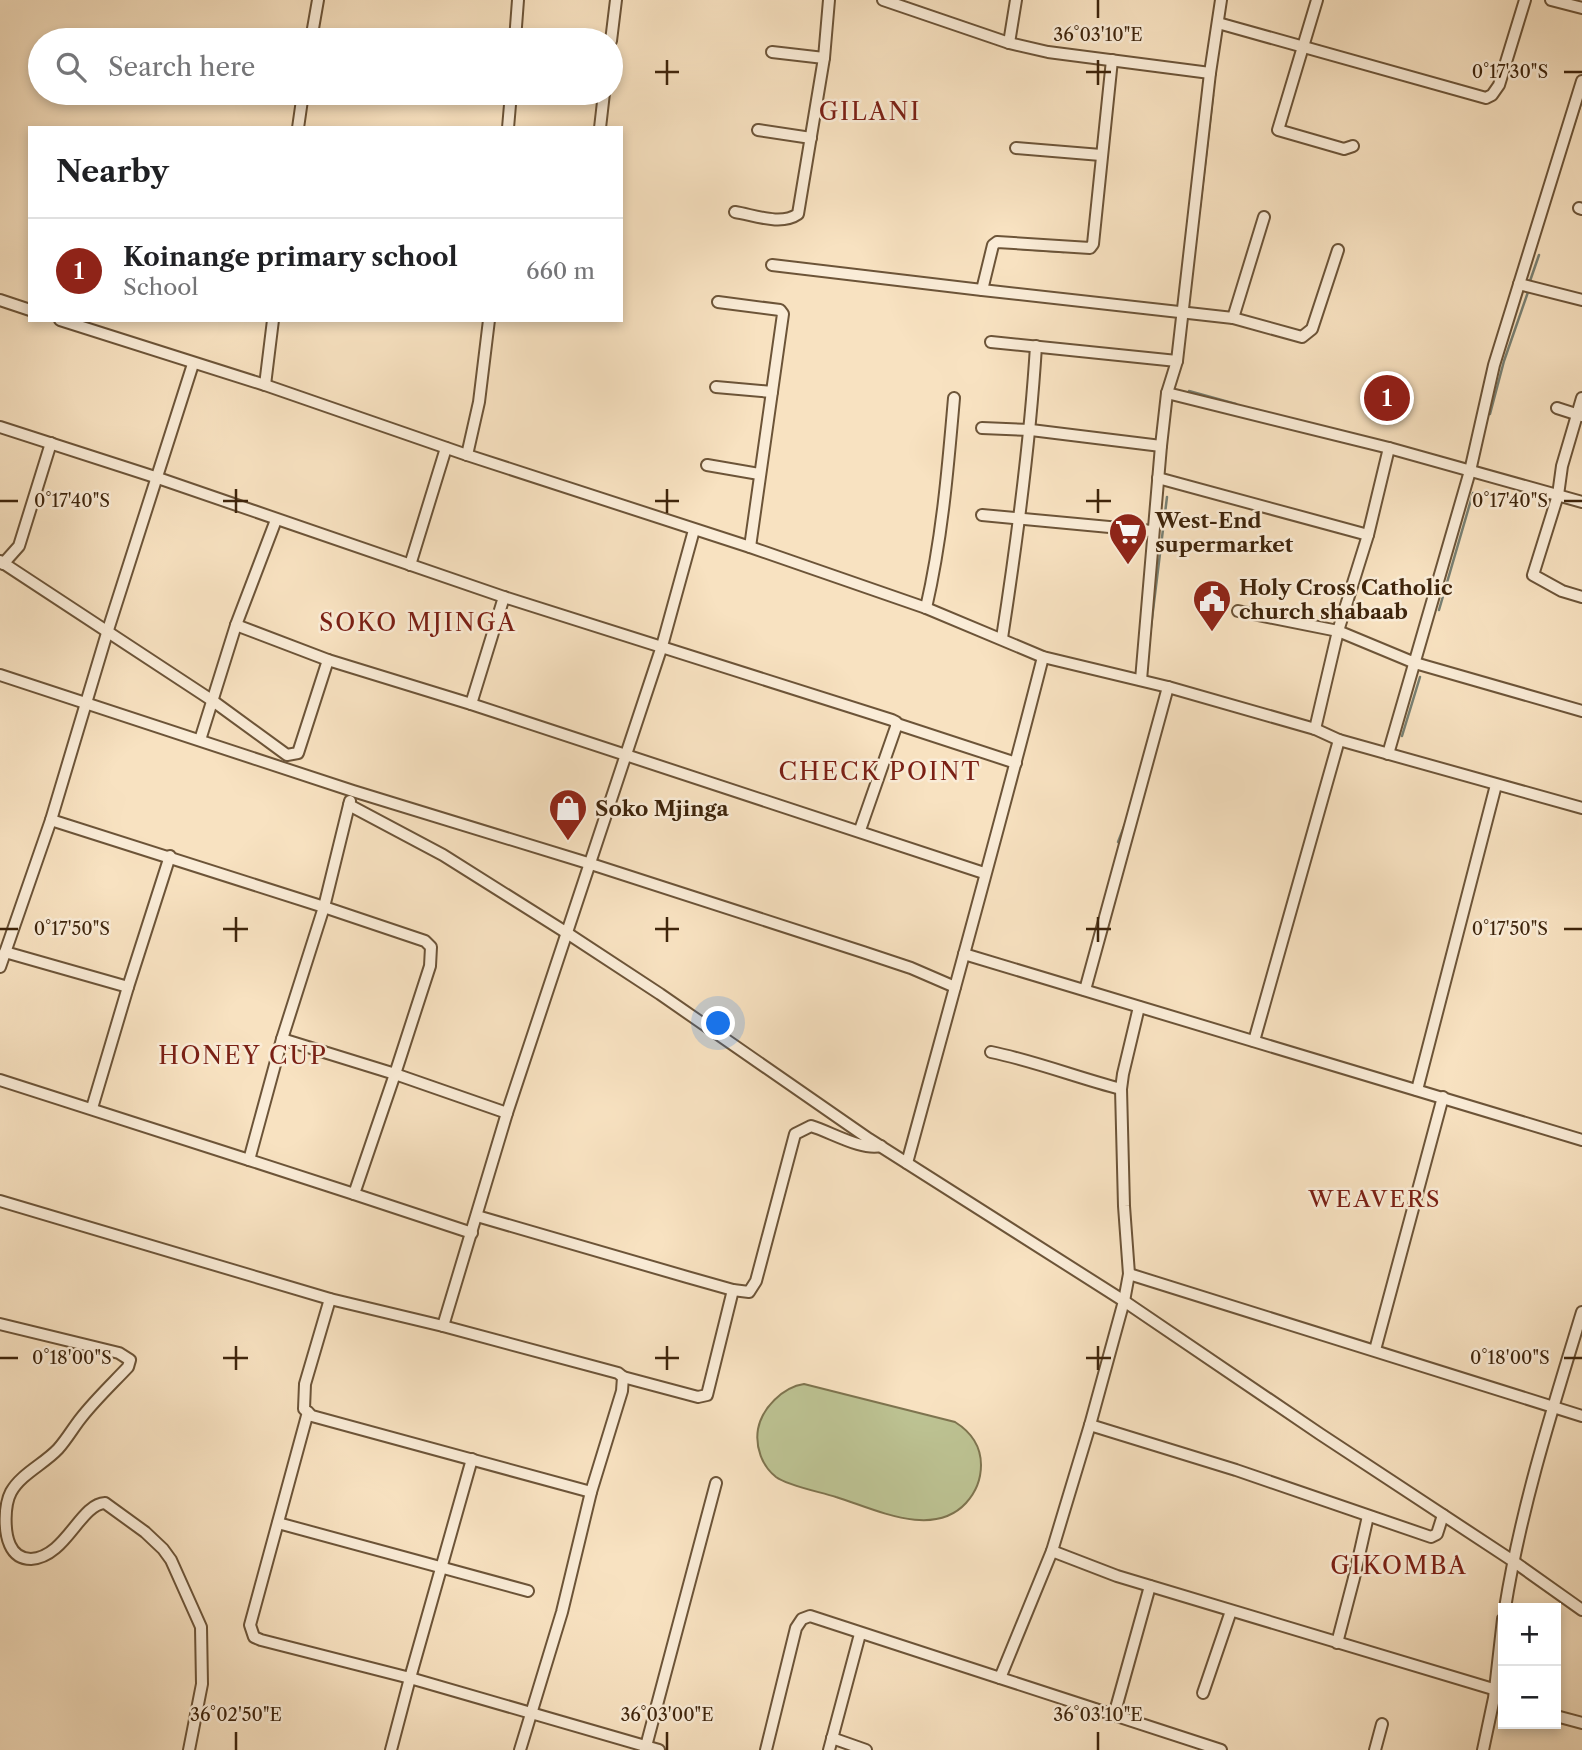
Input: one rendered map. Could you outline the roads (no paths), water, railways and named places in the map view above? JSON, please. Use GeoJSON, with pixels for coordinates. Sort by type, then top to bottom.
{"type":"FeatureCollection","features":[{"type":"Feature","properties":{"kind":"street"},"geometry":{"type":"LineString","coordinates":[[313,28],[317,0]]}},
{"type":"Feature","properties":{"kind":"street"},"geometry":{"type":"LineString","coordinates":[[515,28],[518,0]]}},
{"type":"Feature","properties":{"kind":"street"},"geometry":{"type":"LineString","coordinates":[[613,28],[616,0]]}},
{"type":"Feature","properties":{"kind":"street"},"geometry":{"type":"LineString","coordinates":[[735,212],[779,220],[791,219],[798,214],[824,58],[828,0]]}},
{"type":"Feature","properties":{"kind":"street"},"geometry":{"type":"LineString","coordinates":[[883,0],[1009,43],[1048,52],[1210,72]]}},
{"type":"Feature","properties":{"kind":"street"},"geometry":{"type":"LineString","coordinates":[[1009,43],[1016,0]]}},
{"type":"Feature","properties":{"kind":"street"},"geometry":{"type":"LineString","coordinates":[[1141,680],[1152,531],[1167,393],[1177,361],[1210,72],[1221,0]]}},
{"type":"Feature","properties":{"kind":"street"},"geometry":{"type":"LineString","coordinates":[[1317,0],[1279,130],[1343,149],[1353,146]]}},
{"type":"Feature","properties":{"kind":"street"},"geometry":{"type":"LineString","coordinates":[[1218,23],[1486,97],[1492,95],[1499,85],[1525,0]]}},
{"type":"Feature","properties":{"kind":"street"},"geometry":{"type":"LineString","coordinates":[[1552,0],[1582,8]]}},
{"type":"Feature","properties":{"kind":"street"},"geometry":{"type":"LineString","coordinates":[[772,52],[824,58]]}},
{"type":"Feature","properties":{"kind":"street"},"geometry":{"type":"LineString","coordinates":[[982,290],[993,245],[997,242],[1090,248],[1093,244],[1112,60]]}},
{"type":"Feature","properties":{"kind":"street"},"geometry":{"type":"LineString","coordinates":[[1388,754],[1470,471],[1494,365],[1582,81]]}},
{"type":"Feature","properties":{"kind":"street"},"geometry":{"type":"LineString","coordinates":[[298,126],[301,105]]}},
{"type":"Feature","properties":{"kind":"street"},"geometry":{"type":"LineString","coordinates":[[508,126],[509,105]]}},
{"type":"Feature","properties":{"kind":"street"},"geometry":{"type":"LineString","coordinates":[[600,126],[603,105]]}},
{"type":"Feature","properties":{"kind":"street"},"geometry":{"type":"LineString","coordinates":[[758,130],[811,138]]}},
{"type":"Feature","properties":{"kind":"street"},"geometry":{"type":"LineString","coordinates":[[1017,148],[1101,155]]}},
{"type":"Feature","properties":{"kind":"street"},"geometry":{"type":"LineString","coordinates":[[1233,318],[1264,217]]}},
{"type":"Feature","properties":{"kind":"street"},"geometry":{"type":"LineString","coordinates":[[772,265],[1233,318],[1306,336],[1312,329],[1338,250]]}},
{"type":"Feature","properties":{"kind":"street"},"geometry":{"type":"LineString","coordinates":[[1519,284],[1582,300]]}},
{"type":"Feature","properties":{"kind":"street"},"geometry":{"type":"LineString","coordinates":[[0,300],[28,309]]}},
{"type":"Feature","properties":{"kind":"street"},"geometry":{"type":"LineString","coordinates":[[718,302],[780,310],[783,314],[750,547]]}},
{"type":"Feature","properties":{"kind":"street"},"geometry":{"type":"LineString","coordinates":[[66,322],[265,385],[926,607],[1043,657],[1168,687],[1315,729],[1339,740],[1496,785],[1582,806]]}},
{"type":"Feature","properties":{"kind":"street"},"geometry":{"type":"LineString","coordinates":[[265,385],[273,322]]}},
{"type":"Feature","properties":{"kind":"street"},"geometry":{"type":"LineString","coordinates":[[467,455],[479,402],[489,322]]}},
{"type":"Feature","properties":{"kind":"street"},"geometry":{"type":"LineString","coordinates":[[991,342],[1177,361]]}},
{"type":"Feature","properties":{"kind":"street"},"geometry":{"type":"LineString","coordinates":[[1002,638],[1031,430],[1036,346]]}},
{"type":"Feature","properties":{"kind":"street"},"geometry":{"type":"LineString","coordinates":[[128,987],[2,960],[51,820],[107,633],[193,364]]}},
{"type":"Feature","properties":{"kind":"street"},"geometry":{"type":"LineString","coordinates":[[716,387],[772,393]]}},
{"type":"Feature","properties":{"kind":"street"},"geometry":{"type":"LineString","coordinates":[[1167,393],[1389,447],[1582,502]]}},
{"type":"Feature","properties":{"kind":"street"},"geometry":{"type":"LineString","coordinates":[[926,607],[934,575],[941,525],[954,398]]}},
{"type":"Feature","properties":{"kind":"street"},"geometry":{"type":"LineString","coordinates":[[1582,398],[1580,415],[1562,466],[1558,495],[1533,575],[1562,591],[1582,597]]}},
{"type":"Feature","properties":{"kind":"street"},"geometry":{"type":"LineString","coordinates":[[1557,408],[1580,415]]}},
{"type":"Feature","properties":{"kind":"street"},"geometry":{"type":"LineString","coordinates":[[0,427],[158,478],[504,597],[892,720],[897,724],[1016,763]]}},
{"type":"Feature","properties":{"kind":"street"},"geometry":{"type":"LineString","coordinates":[[982,428],[1031,430],[1161,446]]}},
{"type":"Feature","properties":{"kind":"street"},"geometry":{"type":"LineString","coordinates":[[51,443],[19,546],[2,563],[213,701],[287,755],[298,753],[328,660]]}},
{"type":"Feature","properties":{"kind":"street"},"geometry":{"type":"LineString","coordinates":[[410,565],[446,447]]}},
{"type":"Feature","properties":{"kind":"street"},"geometry":{"type":"LineString","coordinates":[[1315,729],[1338,631],[1368,535],[1389,447]]}},
{"type":"Feature","properties":{"kind":"street"},"geometry":{"type":"LineString","coordinates":[[707,465],[759,474]]}},
{"type":"Feature","properties":{"kind":"street"},"geometry":{"type":"LineString","coordinates":[[1157,478],[1368,535]]}},
{"type":"Feature","properties":{"kind":"street"},"geometry":{"type":"LineString","coordinates":[[982,515],[1152,531]]}},
{"type":"Feature","properties":{"kind":"street"},"geometry":{"type":"LineString","coordinates":[[200,740],[236,625],[276,520]]}},
{"type":"Feature","properties":{"kind":"street"},"geometry":{"type":"LineString","coordinates":[[443,1326],[507,1113],[662,646],[694,530]]}},
{"type":"Feature","properties":{"kind":"street"},"geometry":{"type":"LineString","coordinates":[[471,704],[504,597]]}},
{"type":"Feature","properties":{"kind":"street"},"geometry":{"type":"LineString","coordinates":[[1238,611],[1338,631],[1415,663],[1582,711]]}},
{"type":"Feature","properties":{"kind":"street"},"geometry":{"type":"LineString","coordinates":[[236,625],[328,660],[860,830],[985,873]]}},
{"type":"Feature","properties":{"kind":"street"},"geometry":{"type":"LineString","coordinates":[[907,1163],[1043,657]]}},
{"type":"Feature","properties":{"kind":"street"},"geometry":{"type":"LineString","coordinates":[[0,675],[353,791],[591,864],[887,960],[954,987]]}},
{"type":"Feature","properties":{"kind":"street"},"geometry":{"type":"LineString","coordinates":[[1086,990],[1168,687]]}},
{"type":"Feature","properties":{"kind":"street"},"geometry":{"type":"LineString","coordinates":[[860,830],[897,724]]}},
{"type":"Feature","properties":{"kind":"street"},"geometry":{"type":"LineString","coordinates":[[1254,1041],[1339,740]]}},
{"type":"Feature","properties":{"kind":"street"},"geometry":{"type":"LineString","coordinates":[[1417,1090],[1496,785]]}},
{"type":"Feature","properties":{"kind":"street"},"geometry":{"type":"LineString","coordinates":[[249,1160],[282,1039],[324,907],[353,791]]}},
{"type":"Feature","properties":{"kind":"street"},"geometry":{"type":"LineString","coordinates":[[349,805],[443,855],[567,933],[881,1146],[1124,1301],[1582,1610]]}},
{"type":"Feature","properties":{"kind":"street"},"geometry":{"type":"LineString","coordinates":[[51,820],[416,937],[431,947],[430,966],[354,1194]]}},
{"type":"Feature","properties":{"kind":"street"},"geometry":{"type":"LineString","coordinates":[[92,1108],[170,856]]}},
{"type":"Feature","properties":{"kind":"street"},"geometry":{"type":"LineString","coordinates":[[964,954],[1582,1140]]}},
{"type":"Feature","properties":{"kind":"street"},"geometry":{"type":"LineString","coordinates":[[1000,1678],[1052,1550],[1124,1301],[1129,1274],[1121,1089],[1139,1007]]}},
{"type":"Feature","properties":{"kind":"street"},"geometry":{"type":"LineString","coordinates":[[282,1039],[507,1113]]}},
{"type":"Feature","properties":{"kind":"street"},"geometry":{"type":"LineString","coordinates":[[991,1052],[1022,1058],[1121,1089]]}},
{"type":"Feature","properties":{"kind":"street"},"geometry":{"type":"LineString","coordinates":[[0,1080],[472,1233]]}},
{"type":"Feature","properties":{"kind":"street"},"geometry":{"type":"LineString","coordinates":[[1375,1350],[1443,1097]]}},
{"type":"Feature","properties":{"kind":"street"},"geometry":{"type":"LineString","coordinates":[[477,1216],[733,1290],[749,1292],[756,1281],[795,1135],[811,1126],[834,1133],[860,1146],[872,1149],[881,1146]]}},
{"type":"Feature","properties":{"kind":"street"},"geometry":{"type":"LineString","coordinates":[[0,1201],[330,1299],[443,1326],[698,1396],[707,1395],[733,1290]]}},
{"type":"Feature","properties":{"kind":"street"},"geometry":{"type":"LineString","coordinates":[[1129,1274],[1582,1416]]}},
{"type":"Feature","properties":{"kind":"street"},"geometry":{"type":"LineString","coordinates":[[330,1299],[304,1384],[304,1404],[312,1416],[592,1492]]}},
{"type":"Feature","properties":{"kind":"street"},"geometry":{"type":"LineString","coordinates":[[1506,1603],[1513,1561],[1553,1407],[1582,1312]]}},
{"type":"Feature","properties":{"kind":"street"},"geometry":{"type":"LineString","coordinates":[[0,1324],[119,1353],[130,1360],[128,1367],[80,1419],[56,1451],[11,1492],[6,1514],[9,1544],[16,1554],[23,1558],[43,1557],[58,1547],[96,1504],[105,1503],[145,1532],[163,1549],[171,1560],[201,1627],[202,1684],[189,1750]]}},
{"type":"Feature","properties":{"kind":"street"},"geometry":{"type":"LineString","coordinates":[[520,1750],[529,1713],[562,1612],[592,1492],[622,1391],[623,1377]]}},
{"type":"Feature","properties":{"kind":"street"},"geometry":{"type":"LineString","coordinates":[[308,1412],[250,1626],[254,1637],[410,1678],[659,1750]]}},
{"type":"Feature","properties":{"kind":"street"},"geometry":{"type":"LineString","coordinates":[[1090,1425],[1236,1470],[1433,1538],[1443,1515]]}},
{"type":"Feature","properties":{"kind":"street"},"geometry":{"type":"LineString","coordinates":[[391,1750],[472,1459]]}},
{"type":"Feature","properties":{"kind":"street"},"geometry":{"type":"LineString","coordinates":[[646,1748],[716,1483]]}},
{"type":"Feature","properties":{"kind":"street"},"geometry":{"type":"LineString","coordinates":[[1337,1643],[1368,1516]]}},
{"type":"Feature","properties":{"kind":"street"},"geometry":{"type":"LineString","coordinates":[[278,1523],[528,1591]]}},
{"type":"Feature","properties":{"kind":"street"},"geometry":{"type":"LineString","coordinates":[[1052,1550],[1117,1576],[1337,1643],[1497,1696]]}},
{"type":"Feature","properties":{"kind":"street"},"geometry":{"type":"LineString","coordinates":[[1116,1708],[1150,1586]]}},
{"type":"Feature","properties":{"kind":"street"},"geometry":{"type":"LineString","coordinates":[[1203,1693],[1231,1611]]}},
{"type":"Feature","properties":{"kind":"street"},"geometry":{"type":"LineString","coordinates":[[766,1750],[796,1628],[802,1619],[810,1616],[817,1616],[860,1634],[1000,1678],[1192,1746],[1221,1750]]}},
{"type":"Feature","properties":{"kind":"street"},"geometry":{"type":"LineString","coordinates":[[829,1750],[860,1634]]}},
{"type":"Feature","properties":{"kind":"street"},"geometry":{"type":"LineString","coordinates":[[1483,1750],[1497,1696],[1499,1666]]}},
{"type":"Feature","properties":{"kind":"street"},"geometry":{"type":"LineString","coordinates":[[1561,1717],[1582,1723]]}},
{"type":"Feature","properties":{"kind":"street"},"geometry":{"type":"LineString","coordinates":[[1375,1750],[1382,1724]]}},
{"type":"Feature","properties":{"kind":"street"},"geometry":{"type":"LineString","coordinates":[[832,1738],[866,1750]]}},
{"type":"Feature","properties":{"kind":"waterway"},"geometry":{"type":"LineString","coordinates":[[1200,207],[1213,95]]}},
{"type":"Feature","properties":{"kind":"waterway"},"geometry":{"type":"LineString","coordinates":[[1568,143],[1582,100]]}},
{"type":"Feature","properties":{"kind":"waterway"},"geometry":{"type":"LineString","coordinates":[[1022,249],[1064,252]]}},
{"type":"Feature","properties":{"kind":"waterway"},"geometry":{"type":"LineString","coordinates":[[1530,281],[1539,255]]}},
{"type":"Feature","properties":{"kind":"waterway"},"geometry":{"type":"LineString","coordinates":[[1490,414],[1504,361],[1528,292]]}},
{"type":"Feature","properties":{"kind":"waterway"},"geometry":{"type":"LineString","coordinates":[[1189,391],[1236,404]]}},
{"type":"Feature","properties":{"kind":"waterway"},"geometry":{"type":"LineString","coordinates":[[1439,610],[1473,493]]}},
{"type":"Feature","properties":{"kind":"waterway"},"geometry":{"type":"LineString","coordinates":[[1149,643],[1167,497]]}},
{"type":"Feature","properties":{"kind":"waterway"},"geometry":{"type":"LineString","coordinates":[[1402,736],[1420,677]]}},
{"type":"Feature","properties":{"kind":"waterway"},"geometry":{"type":"LineString","coordinates":[[1118,842],[1127,819]]}},
{"type":"Feature","properties":{"kind":"place","name":"Koinange primary school"},"geometry":{"type":"Point","coordinates":[1387,398]}},
{"type":"Feature","properties":{"kind":"place","name":"West-End supermarket"},"geometry":{"type":"Point","coordinates":[1128,566]}},
{"type":"Feature","properties":{"kind":"place","name":"Holy Cross Catholic church shabaab"},"geometry":{"type":"Point","coordinates":[1212,633]}},
{"type":"Feature","properties":{"kind":"place","name":"Soko Mjinga"},"geometry":{"type":"Point","coordinates":[568,842]}},
{"type":"Feature","properties":{"kind":"district","name":"GILANI"},"geometry":{"type":"Point","coordinates":[870,111]}},
{"type":"Feature","properties":{"kind":"district","name":"SOKO MJINGA"},"geometry":{"type":"Point","coordinates":[418,622]}},
{"type":"Feature","properties":{"kind":"district","name":"CHECK POINT"},"geometry":{"type":"Point","coordinates":[880,771]}},
{"type":"Feature","properties":{"kind":"district","name":"HONEY CUP"},"geometry":{"type":"Point","coordinates":[243,1055]}},
{"type":"Feature","properties":{"kind":"district","name":"WEAVERS"},"geometry":{"type":"Point","coordinates":[1375,1199]}},
{"type":"Feature","properties":{"kind":"district","name":"GIKOMBA"},"geometry":{"type":"Point","coordinates":[1399,1565]}}]}
